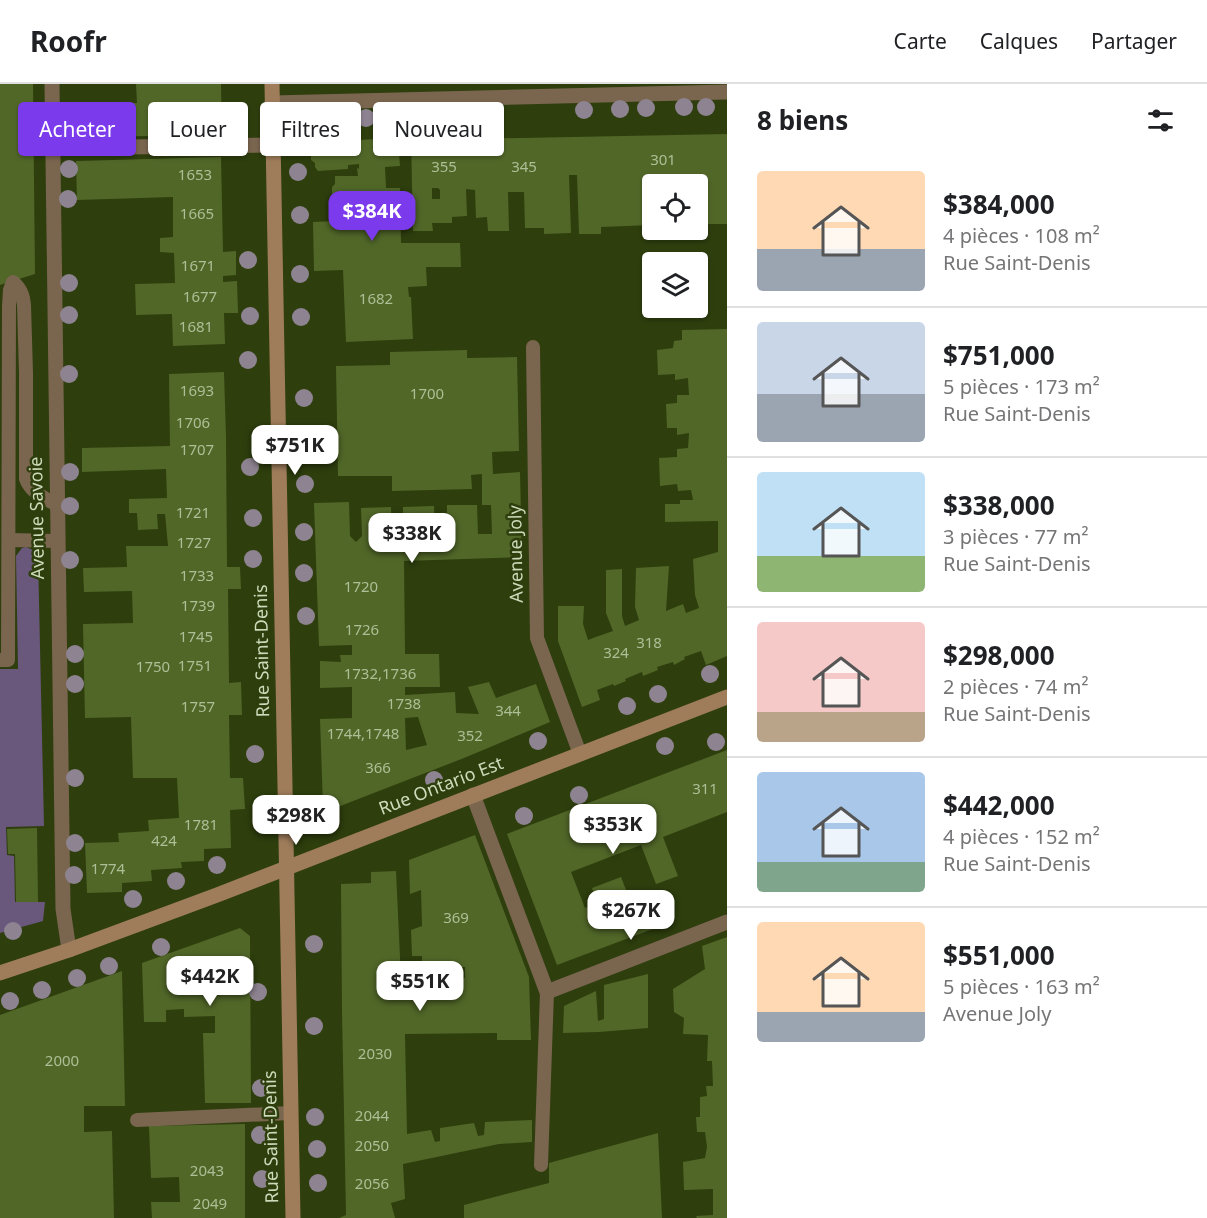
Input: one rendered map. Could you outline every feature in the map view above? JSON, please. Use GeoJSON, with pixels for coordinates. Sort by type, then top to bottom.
{"type":"FeatureCollection","features":[{"type":"Feature","properties":{"kind":"main road","name":"Rue Saint-Denis"},"geometry":{"type":"LineString","coordinates":[[272,84],[272,102]]}},
{"type":"Feature","properties":{"kind":"main road","name":"Rue Saint-Denis"},"geometry":{"type":"LineString","coordinates":[[272,156],[293,1218]]}},
{"type":"Feature","properties":{"kind":"main road","name":"Rue Ontario Est"},"geometry":{"type":"LineString","coordinates":[[0,973],[69,950],[286,868],[727,697]]}},
{"type":"Feature","properties":{"kind":"street","name":"Avenue Savoie"},"geometry":{"type":"LineString","coordinates":[[52,84],[52,102]]}},
{"type":"Feature","properties":{"kind":"street"},"geometry":{"type":"LineString","coordinates":[[313,102],[727,92]]}},
{"type":"Feature","properties":{"kind":"street"},"geometry":{"type":"LineString","coordinates":[[136,147],[260,145]]}},
{"type":"Feature","properties":{"kind":"street","name":"Avenue Savoie"},"geometry":{"type":"LineString","coordinates":[[53,156],[63,909],[69,950]]}},
{"type":"Feature","properties":{"kind":"street"},"geometry":{"type":"LineString","coordinates":[[473,795],[547,992],[727,922]]}},
{"type":"Feature","properties":{"kind":"lane"},"geometry":{"type":"LineString","coordinates":[[0,660],[8,660],[9,306],[13,282],[19,286],[23,294],[24,305],[26,479],[34,492],[57,505]]}},
{"type":"Feature","properties":{"kind":"lane","name":"Avenue Joly"},"geometry":{"type":"LineString","coordinates":[[532,347],[537,638],[580,754]]}},
{"type":"Feature","properties":{"kind":"lane"},"geometry":{"type":"LineString","coordinates":[[9,540],[57,541]]}},
{"type":"Feature","properties":{"kind":"lane"},"geometry":{"type":"LineString","coordinates":[[542,1165],[547,992]]}},
{"type":"Feature","properties":{"kind":"lane"},"geometry":{"type":"LineString","coordinates":[[137,1120],[290,1113]]}},
{"type":"Feature","properties":{"kind":"shaded area"},"geometry":{"type":"Polygon","coordinates":[[[26,547],[35,551],[38,556],[44,826],[6,827],[7,855],[14,856],[15,902],[45,902],[43,921],[0,933],[0,669],[18,669],[16,556],[22,548],[26,547]]]}},
{"type":"Feature","properties":{"kind":"building"},"geometry":{"type":"Polygon","coordinates":[[[0,84],[33,84],[33,102],[18,102],[18,156],[34,156],[35,274],[0,285],[0,84]]]}},
{"type":"Feature","properties":{"kind":"building"},"geometry":{"type":"Polygon","coordinates":[[[136,84],[221,84],[221,102],[148,102],[148,136],[136,136],[136,84]]]}},
{"type":"Feature","properties":{"kind":"building"},"geometry":{"type":"Polygon","coordinates":[[[727,134],[727,224],[708,224],[708,174],[642,174],[642,225],[601,227],[601,234],[579,234],[577,175],[569,175],[571,233],[544,234],[544,228],[525,228],[524,192],[508,192],[509,231],[488,231],[487,217],[476,218],[475,190],[466,189],[467,216],[452,217],[452,223],[432,223],[433,231],[413,231],[411,156],[504,156],[504,138],[727,134]],[[432,188],[432,199],[440,199],[440,190],[432,188]]]}},
{"type":"Feature","properties":{"kind":"building"},"geometry":{"type":"Polygon","coordinates":[[[373,139],[373,156],[399,156],[400,166],[385,167],[386,188],[400,188],[401,243],[460,243],[461,267],[426,267],[427,286],[408,287],[409,297],[411,297],[413,339],[346,342],[343,270],[314,271],[313,222],[336,221],[336,198],[332,194],[335,176],[358,176],[359,164],[348,165],[348,169],[318,171],[311,156],[361,156],[361,140],[373,139]]]}},
{"type":"Feature","properties":{"kind":"building"},"geometry":{"type":"Polygon","coordinates":[[[221,157],[223,252],[236,251],[236,275],[223,276],[223,282],[237,281],[238,313],[224,313],[225,344],[173,346],[172,314],[136,315],[135,284],[175,283],[174,253],[160,252],[160,238],[173,237],[173,197],[77,200],[76,161],[221,157]]]}},
{"type":"Feature","properties":{"kind":"building"},"geometry":{"type":"Polygon","coordinates":[[[727,329],[727,656],[706,665],[701,651],[684,657],[685,659],[674,665],[673,662],[657,667],[658,670],[643,676],[642,672],[614,686],[613,684],[597,690],[600,700],[582,707],[558,641],[558,606],[584,606],[583,624],[588,640],[613,631],[606,613],[606,570],[622,569],[622,616],[625,626],[639,620],[635,607],[636,568],[669,566],[666,611],[683,604],[686,613],[699,608],[695,595],[693,559],[718,552],[718,521],[665,522],[665,504],[680,504],[680,500],[693,500],[691,490],[678,491],[677,484],[660,486],[659,458],[677,457],[677,449],[688,448],[689,433],[677,435],[677,428],[667,428],[666,404],[677,403],[677,395],[689,395],[688,378],[675,380],[675,374],[658,375],[657,350],[673,348],[674,341],[682,340],[682,330],[727,329]]]}},
{"type":"Feature","properties":{"kind":"building"},"geometry":{"type":"Polygon","coordinates":[[[467,350],[467,358],[517,357],[519,451],[492,452],[493,474],[520,472],[522,557],[404,561],[405,654],[439,654],[440,687],[405,687],[405,695],[455,692],[456,713],[479,714],[468,687],[489,682],[496,698],[536,684],[550,722],[330,810],[323,806],[320,719],[352,718],[352,687],[320,688],[320,661],[341,662],[340,655],[352,655],[352,645],[319,646],[314,503],[349,502],[350,536],[356,542],[362,536],[361,508],[391,507],[392,536],[403,536],[403,507],[434,506],[435,535],[447,534],[447,505],[477,505],[478,534],[492,534],[491,505],[482,505],[482,474],[471,475],[472,489],[392,491],[392,476],[338,476],[336,366],[390,365],[390,352],[467,350]],[[418,717],[405,718],[406,750],[427,745],[418,717]]]}},
{"type":"Feature","properties":{"kind":"building"},"geometry":{"type":"Polygon","coordinates":[[[224,372],[227,567],[240,567],[241,589],[228,589],[229,683],[241,682],[242,715],[229,715],[230,778],[243,778],[245,809],[230,810],[231,848],[204,849],[204,861],[181,862],[182,868],[151,870],[152,881],[122,883],[122,892],[87,893],[85,843],[119,842],[118,833],[149,831],[148,820],[179,818],[177,778],[133,778],[131,717],[85,718],[83,624],[133,623],[132,591],[84,592],[83,568],[127,567],[126,546],[168,546],[165,514],[157,514],[158,529],[138,530],[137,513],[129,513],[129,499],[167,498],[166,469],[82,472],[82,448],[170,446],[169,374],[224,372]]]}},
{"type":"Feature","properties":{"kind":"building"},"geometry":{"type":"Polygon","coordinates":[[[727,750],[727,812],[663,837],[678,876],[656,884],[641,845],[571,872],[585,908],[597,903],[592,888],[621,877],[635,913],[666,901],[674,921],[557,965],[507,834],[727,750]]]}},
{"type":"Feature","properties":{"kind":"building"},"geometry":{"type":"Polygon","coordinates":[[[37,828],[38,902],[16,902],[15,854],[8,854],[7,829],[37,828]]]}},
{"type":"Feature","properties":{"kind":"building"},"geometry":{"type":"Polygon","coordinates":[[[475,835],[529,977],[531,1040],[497,1040],[497,1033],[405,1034],[407,1134],[431,1130],[435,1142],[440,1141],[440,1128],[474,1123],[478,1136],[484,1135],[485,1122],[532,1120],[532,1142],[499,1144],[403,1164],[405,1199],[391,1203],[395,1218],[339,1218],[346,1215],[341,884],[371,883],[371,872],[396,871],[401,979],[465,978],[465,967],[422,968],[422,956],[412,956],[411,930],[422,926],[421,890],[410,894],[409,860],[475,835]]]}},
{"type":"Feature","properties":{"kind":"building"},"geometry":{"type":"Polygon","coordinates":[[[240,928],[250,936],[251,1103],[205,1103],[203,1033],[215,1033],[215,1016],[184,1017],[184,1009],[166,1010],[166,1022],[144,1022],[142,963],[240,928]]]}},
{"type":"Feature","properties":{"kind":"building"},"geometry":{"type":"Polygon","coordinates":[[[727,937],[727,1218],[697,1218],[696,1216],[713,1215],[713,1189],[684,1190],[683,1162],[705,1158],[707,1147],[705,1132],[697,1132],[696,1117],[700,1117],[700,1097],[707,1096],[706,1086],[713,1086],[712,1061],[707,1061],[708,1035],[683,1034],[684,1018],[674,1012],[673,989],[705,969],[702,946],[727,937]]]}},
{"type":"Feature","properties":{"kind":"building"},"geometry":{"type":"Polygon","coordinates":[[[122,971],[125,1106],[84,1106],[84,1132],[112,1131],[114,1218],[0,1218],[0,1015],[122,971]]]}},
{"type":"Feature","properties":{"kind":"building"},"geometry":{"type":"Polygon","coordinates":[[[648,974],[648,1028],[563,1033],[564,1006],[596,991],[598,1021],[604,1019],[604,985],[648,974]]]}},
{"type":"Feature","properties":{"kind":"building"},"geometry":{"type":"Polygon","coordinates":[[[245,1124],[245,1218],[152,1218],[151,1202],[180,1202],[179,1177],[151,1178],[149,1126],[245,1124]]]}},
{"type":"Feature","properties":{"kind":"building"},"geometry":{"type":"Polygon","coordinates":[[[658,1133],[662,1218],[464,1218],[464,1205],[549,1183],[549,1163],[658,1133]]]}}]}
